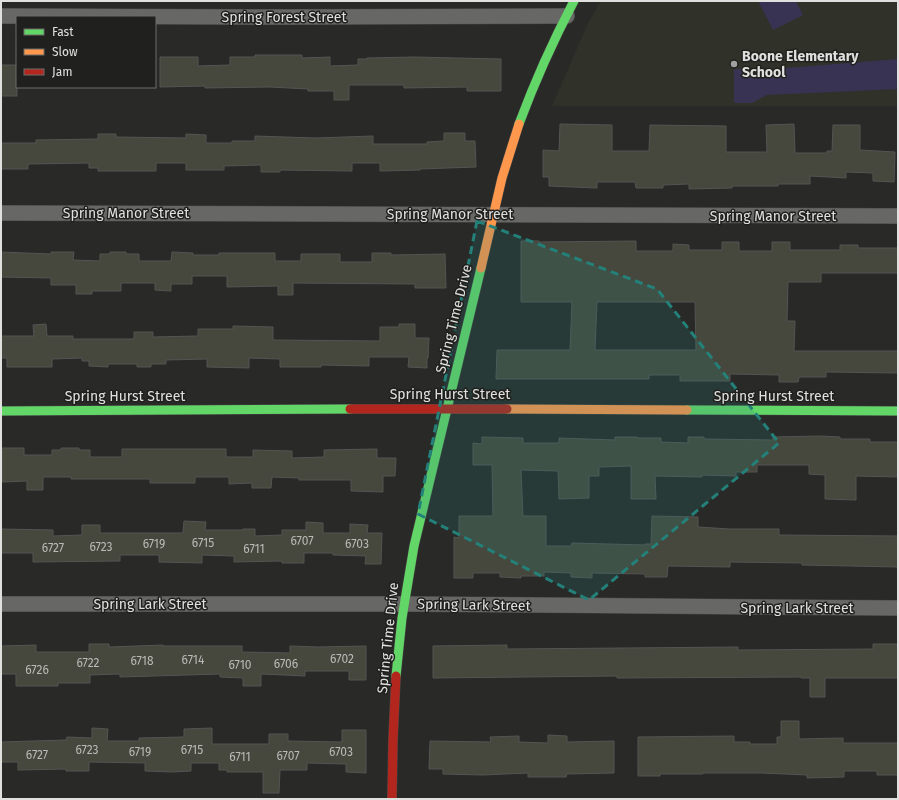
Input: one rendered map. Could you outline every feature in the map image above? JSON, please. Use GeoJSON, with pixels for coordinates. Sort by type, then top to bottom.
{"type":"FeatureCollection","features":[{"type":"Feature","properties":{"kind":"street","name":"Spring Time Drive"},"geometry":{"type":"LineString","coordinates":[[392,799],[396,673],[404,604],[414,546],[512,144],[539,71],[574,1]]}},
{"type":"Feature","properties":{"kind":"street","name":"Spring Forest Street"},"geometry":{"type":"LineString","coordinates":[[1,16],[16,16]]}},
{"type":"Feature","properties":{"kind":"street","name":"Spring Forest Street"},"geometry":{"type":"LineString","coordinates":[[156,17],[567,16]]}},
{"type":"Feature","properties":{"kind":"street","name":"Spring Manor Street"},"geometry":{"type":"LineString","coordinates":[[1,213],[898,216]]}},
{"type":"Feature","properties":{"kind":"street","name":"Spring Hurst Street"},"geometry":{"type":"LineString","coordinates":[[1,411],[447,409],[898,411]]}},
{"type":"Feature","properties":{"kind":"street","name":"Spring Lark Street"},"geometry":{"type":"LineString","coordinates":[[1,604],[404,604],[898,608]]}},
{"type":"Feature","properties":{"kind":"highlighted area"},"geometry":{"type":"Polygon","coordinates":[[[477,221],[657,289],[779,443],[589,600],[418,514],[477,221]]]}},
{"type":"Feature","properties":{"kind":"shaded area","name":"Boone Elementary School"},"geometry":{"type":"Polygon","coordinates":[[[601,1],[898,1],[898,106],[552,106],[588,23],[601,1]]]}},
{"type":"Feature","properties":{"kind":"shaded area"},"geometry":{"type":"Polygon","coordinates":[[[758,1],[796,1],[803,15],[773,30],[758,1]]]}},
{"type":"Feature","properties":{"kind":"shaded area"},"geometry":{"type":"Polygon","coordinates":[[[898,59],[898,89],[767,95],[752,103],[734,103],[734,69],[773,69],[898,59]]]}},
{"type":"Feature","properties":{"kind":"building"},"geometry":{"type":"Polygon","coordinates":[[[255,55],[302,55],[302,58],[330,57],[330,66],[358,65],[358,59],[367,58],[414,57],[501,59],[501,91],[467,91],[467,87],[404,88],[404,85],[349,85],[349,100],[334,100],[334,91],[308,91],[308,89],[270,87],[205,88],[205,86],[160,87],[160,57],[198,57],[198,66],[230,65],[230,57],[255,57],[255,55]]]}},
{"type":"Feature","properties":{"kind":"building"},"geometry":{"type":"Polygon","coordinates":[[[1,65],[16,65],[17,96],[1,96],[1,65]]]}},
{"type":"Feature","properties":{"kind":"building"},"geometry":{"type":"Polygon","coordinates":[[[560,124],[612,125],[612,151],[649,151],[650,125],[726,126],[726,152],[767,152],[766,125],[794,124],[795,153],[827,153],[827,151],[832,151],[833,125],[860,125],[860,150],[895,152],[894,182],[873,181],[873,173],[846,172],[846,178],[810,176],[810,184],[778,184],[778,186],[732,186],[732,188],[689,189],[689,184],[663,185],[663,188],[636,188],[635,182],[597,182],[597,188],[549,186],[549,177],[543,177],[543,150],[559,151],[560,124]]]}},
{"type":"Feature","properties":{"kind":"building"},"geometry":{"type":"Polygon","coordinates":[[[444,133],[465,133],[465,141],[475,141],[476,167],[380,171],[380,163],[352,163],[352,171],[280,170],[280,172],[261,172],[261,165],[224,166],[224,170],[186,170],[186,163],[156,163],[156,171],[98,171],[98,168],[89,168],[89,163],[28,164],[28,169],[1,169],[1,143],[36,143],[36,140],[98,139],[98,134],[116,134],[116,137],[186,138],[186,134],[206,135],[206,143],[255,141],[255,136],[316,138],[373,136],[373,144],[427,144],[427,142],[444,141],[444,133]]]}},
{"type":"Feature","properties":{"kind":"building"},"geometry":{"type":"Polygon","coordinates":[[[521,241],[636,241],[636,251],[673,251],[673,244],[689,245],[689,250],[722,250],[722,242],[739,242],[739,251],[772,251],[772,242],[790,242],[790,250],[840,250],[840,245],[858,245],[858,248],[898,248],[898,273],[821,273],[821,282],[788,282],[787,321],[795,321],[794,351],[898,351],[898,373],[826,372],[826,377],[799,377],[798,382],[779,382],[779,375],[730,374],[730,381],[680,381],[680,375],[649,375],[649,379],[496,379],[497,350],[570,350],[572,302],[521,302],[521,241]],[[597,302],[595,350],[696,350],[695,302],[597,302]]]}},
{"type":"Feature","properties":{"kind":"building"},"geometry":{"type":"Polygon","coordinates":[[[1,252],[51,254],[51,252],[74,252],[73,260],[100,261],[100,254],[110,254],[110,252],[139,254],[139,261],[171,261],[172,252],[193,253],[193,255],[219,255],[219,253],[275,253],[275,261],[301,261],[301,254],[340,254],[340,262],[372,262],[372,253],[391,253],[391,255],[445,254],[446,288],[415,288],[415,284],[293,283],[293,295],[278,295],[278,286],[227,287],[227,276],[192,276],[192,284],[171,284],[171,291],[155,290],[155,283],[121,283],[121,291],[92,291],[92,294],[76,294],[76,285],[51,285],[51,278],[1,277],[1,252]]]}},
{"type":"Feature","properties":{"kind":"building"},"geometry":{"type":"Polygon","coordinates":[[[46,324],[47,336],[73,336],[73,339],[134,339],[134,332],[153,332],[153,337],[198,336],[198,329],[233,329],[233,326],[273,327],[273,340],[380,341],[380,327],[399,327],[399,324],[415,324],[415,338],[429,338],[427,368],[408,367],[409,357],[369,357],[369,366],[321,365],[321,367],[280,367],[280,359],[249,358],[249,368],[207,367],[207,359],[166,360],[166,364],[151,364],[151,367],[137,367],[137,364],[108,364],[108,367],[89,366],[89,361],[82,361],[82,358],[52,359],[52,367],[7,367],[7,358],[1,358],[1,336],[34,336],[33,325],[46,324]]]}},
{"type":"Feature","properties":{"kind":"building"},"geometry":{"type":"Polygon","coordinates":[[[482,437],[523,438],[523,443],[559,443],[559,438],[615,440],[615,437],[637,437],[661,438],[661,442],[688,443],[688,437],[704,437],[704,439],[773,440],[773,437],[840,437],[840,439],[870,439],[870,442],[898,442],[898,477],[856,476],[856,500],[825,499],[825,475],[809,474],[809,465],[757,465],[757,472],[736,472],[736,476],[655,476],[656,499],[631,499],[631,466],[599,467],[599,476],[589,476],[589,498],[559,499],[558,471],[521,470],[523,516],[546,516],[546,546],[571,546],[572,543],[651,544],[652,516],[698,517],[698,527],[730,529],[779,529],[779,535],[898,536],[898,567],[730,562],[730,567],[668,566],[667,577],[645,577],[645,574],[592,573],[592,578],[571,577],[571,573],[544,572],[544,576],[521,576],[521,578],[500,577],[500,573],[473,573],[473,578],[454,578],[454,537],[459,538],[459,516],[493,516],[492,465],[473,465],[473,443],[482,444],[482,437]]]}},
{"type":"Feature","properties":{"kind":"building"},"geometry":{"type":"Polygon","coordinates":[[[2,448],[24,448],[24,455],[52,455],[52,450],[61,450],[61,448],[79,448],[79,450],[90,450],[90,457],[122,457],[122,449],[226,449],[226,457],[253,457],[253,450],[292,451],[292,458],[324,457],[324,450],[377,449],[377,458],[396,458],[395,476],[383,476],[383,492],[351,491],[351,480],[299,480],[299,478],[272,477],[271,488],[252,488],[252,483],[229,484],[229,477],[195,477],[195,483],[150,483],[150,479],[71,479],[71,477],[43,477],[43,490],[27,490],[27,481],[2,482],[2,448]]]}},
{"type":"Feature","properties":{"kind":"building"},"geometry":{"type":"Polygon","coordinates":[[[184,521],[206,522],[205,530],[255,529],[255,536],[282,535],[282,530],[306,530],[306,522],[323,523],[323,533],[350,533],[350,524],[368,525],[367,533],[382,533],[381,564],[365,564],[366,556],[333,555],[333,553],[304,553],[304,563],[282,563],[282,561],[234,562],[234,556],[202,555],[202,563],[159,562],[159,555],[120,555],[120,561],[33,562],[33,553],[1,553],[1,529],[53,530],[53,536],[82,535],[82,525],[100,525],[100,533],[183,533],[184,521]]]}},
{"type":"Feature","properties":{"kind":"building"},"geometry":{"type":"Polygon","coordinates":[[[89,644],[109,644],[109,647],[163,645],[242,646],[242,652],[290,653],[290,646],[366,646],[366,680],[349,680],[349,671],[305,671],[305,676],[261,674],[261,686],[243,686],[243,678],[220,677],[220,674],[120,677],[120,674],[90,675],[90,683],[58,683],[58,686],[16,686],[16,674],[1,674],[1,646],[36,645],[36,652],[89,652],[89,644]]]}},
{"type":"Feature","properties":{"kind":"building"},"geometry":{"type":"Polygon","coordinates":[[[873,644],[898,644],[898,678],[825,678],[825,697],[810,697],[810,678],[801,677],[617,678],[617,676],[433,678],[433,646],[507,645],[507,649],[738,647],[738,650],[873,649],[873,644]]]}},
{"type":"Feature","properties":{"kind":"building"},"geometry":{"type":"Polygon","coordinates":[[[781,721],[799,721],[799,739],[843,738],[843,743],[898,743],[898,775],[877,775],[877,771],[844,771],[844,777],[807,778],[807,775],[762,773],[660,774],[660,776],[638,776],[638,737],[734,736],[734,742],[750,742],[750,744],[777,744],[777,737],[781,737],[781,721]]]}},
{"type":"Feature","properties":{"kind":"building"},"geometry":{"type":"Polygon","coordinates":[[[92,728],[108,729],[107,741],[139,741],[139,738],[184,737],[184,729],[212,728],[212,744],[269,744],[269,734],[288,734],[288,741],[342,742],[342,730],[366,730],[366,773],[346,772],[346,764],[307,763],[307,770],[280,770],[279,793],[263,793],[263,772],[227,772],[227,770],[219,770],[219,763],[191,763],[191,771],[172,772],[145,771],[145,763],[89,762],[89,771],[66,771],[66,769],[18,770],[18,762],[1,762],[1,742],[66,740],[67,737],[92,738],[92,728]]]}},
{"type":"Feature","properties":{"kind":"building"},"geometry":{"type":"Polygon","coordinates":[[[548,735],[567,736],[567,742],[614,741],[614,773],[567,774],[566,777],[528,777],[528,773],[483,775],[443,774],[443,769],[429,769],[430,741],[491,742],[490,737],[519,736],[519,742],[548,743],[548,735]]]}},
{"type":"Feature","properties":{"kind":"traffic: fast"},"geometry":{"type":"LineString","coordinates":[[519,124],[531,92],[574,1]]}},
{"type":"Feature","properties":{"kind":"traffic: fast"},"geometry":{"type":"LineString","coordinates":[[396,676],[402,618],[414,546],[481,268]]}},
{"type":"Feature","properties":{"kind":"traffic: fast"},"geometry":{"type":"LineString","coordinates":[[1,411],[350,409]]}},
{"type":"Feature","properties":{"kind":"traffic: fast"},"geometry":{"type":"LineString","coordinates":[[687,410],[898,411]]}},
{"type":"Feature","properties":{"kind":"traffic: slow"},"geometry":{"type":"LineString","coordinates":[[481,268],[502,178],[519,124]]}},
{"type":"Feature","properties":{"kind":"traffic: slow"},"geometry":{"type":"LineString","coordinates":[[507,409],[687,410]]}},
{"type":"Feature","properties":{"kind":"traffic: jam"},"geometry":{"type":"LineString","coordinates":[[350,409],[507,409]]}},
{"type":"Feature","properties":{"kind":"traffic: jam"},"geometry":{"type":"LineString","coordinates":[[392,799],[396,676]]}},
{"type":"Feature","properties":{"kind":"place","name":"Boone Elementary School"},"geometry":{"type":"Point","coordinates":[734,64]}}]}
